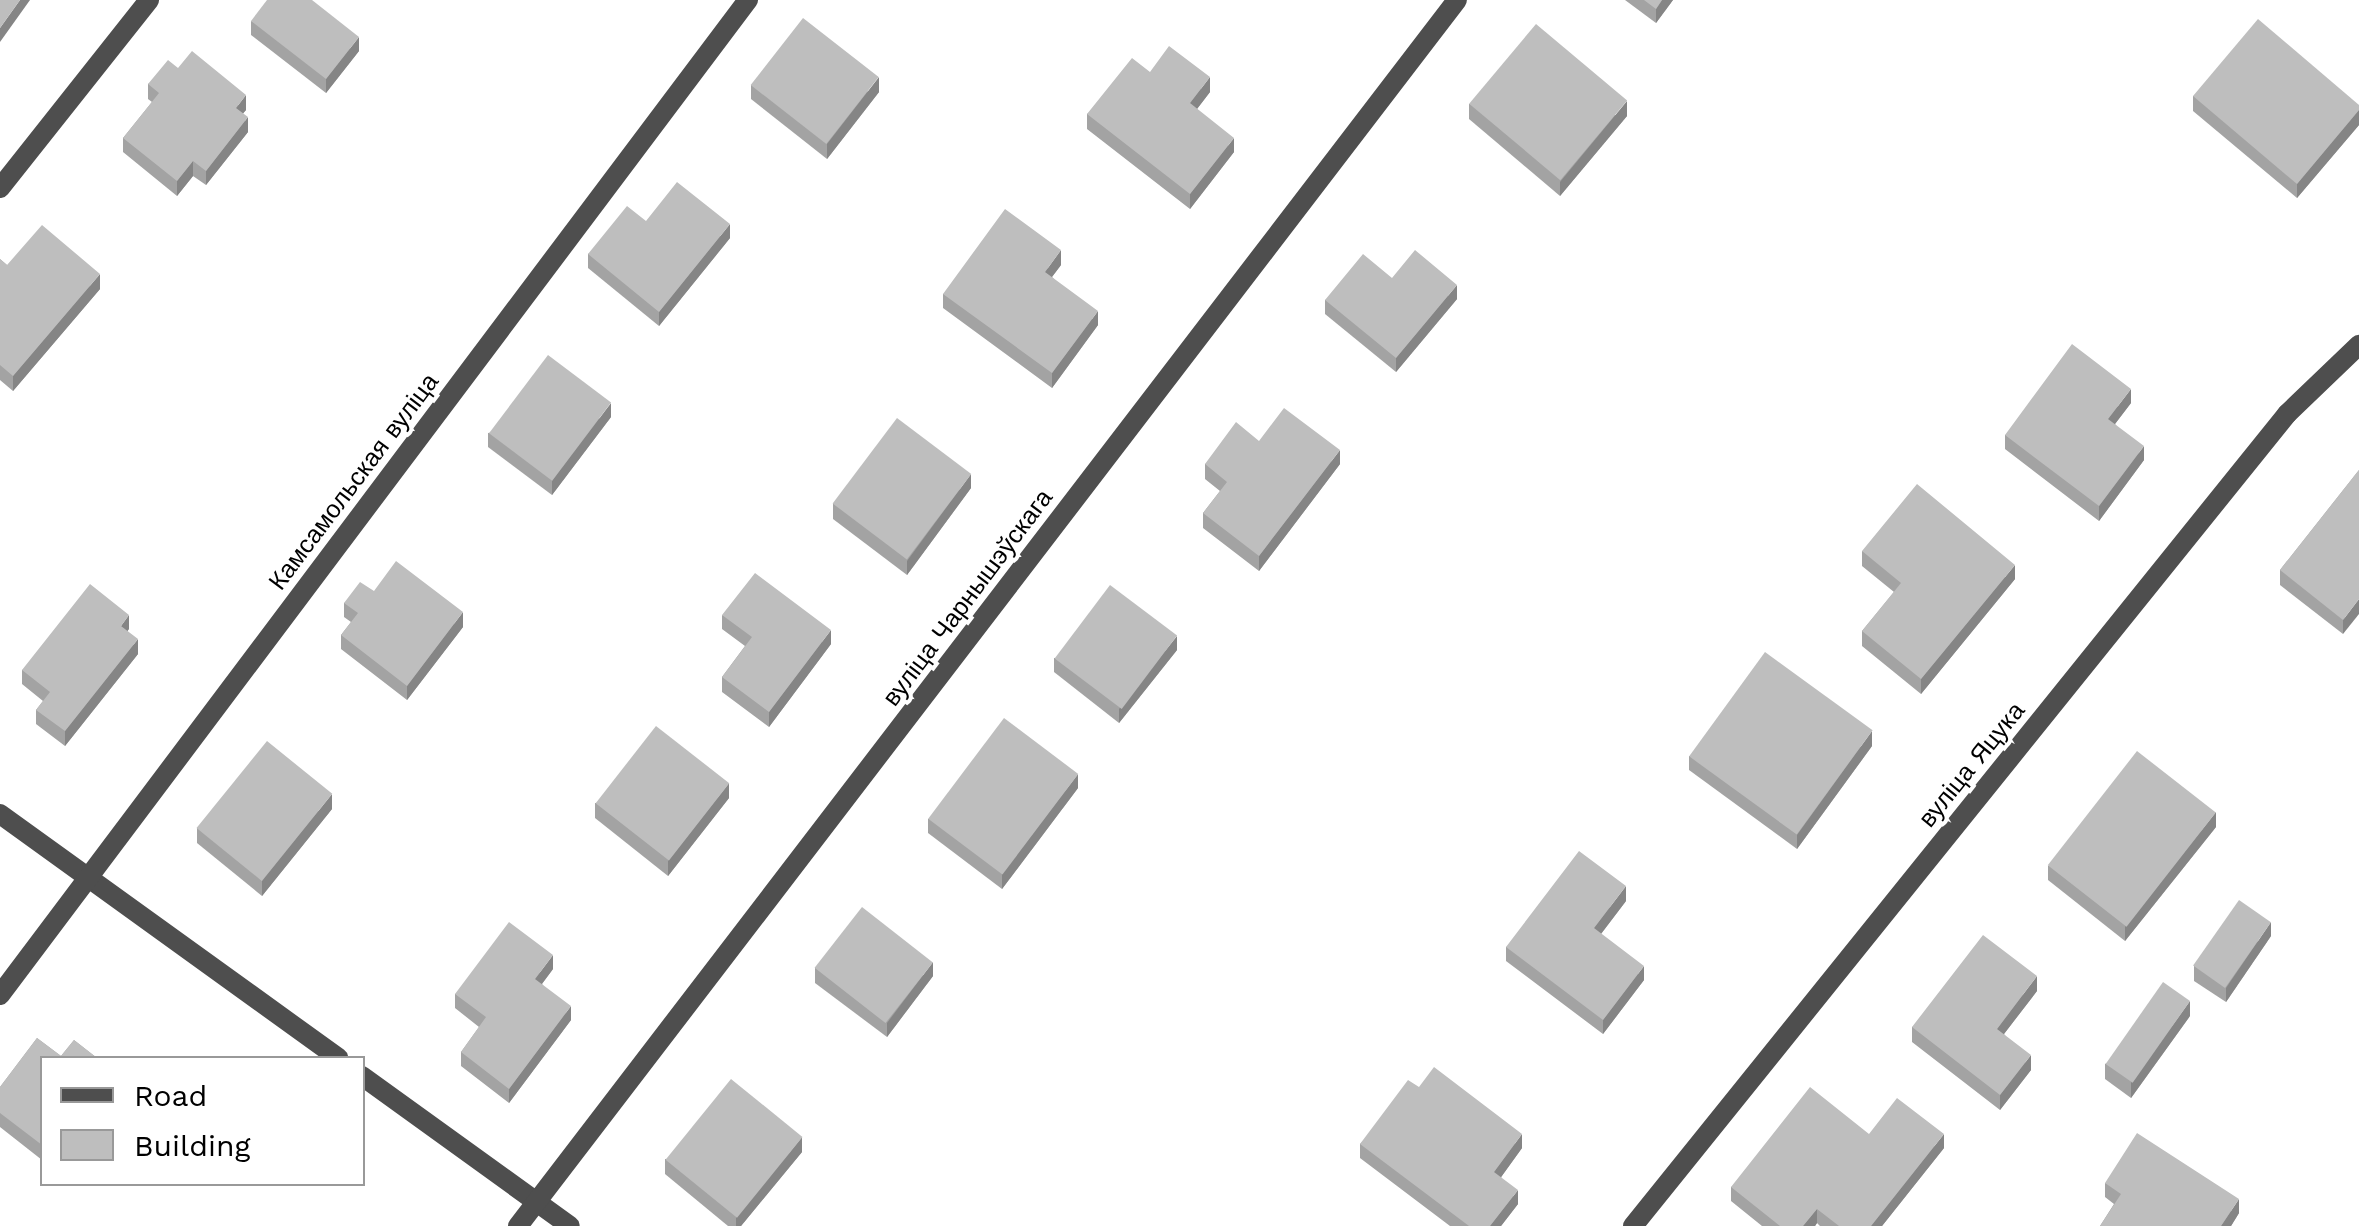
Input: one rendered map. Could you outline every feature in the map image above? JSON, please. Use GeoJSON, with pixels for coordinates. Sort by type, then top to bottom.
{"type":"FeatureCollection","features":[{"type":"Feature","properties":{"kind":"street"},"geometry":{"type":"LineString","coordinates":[[0,188],[150,0]]}},
{"type":"Feature","properties":{"kind":"street","name":"Камсамольская вуліца"},"geometry":{"type":"LineString","coordinates":[[0,995],[748,0]]}},
{"type":"Feature","properties":{"kind":"street","name":"вуліца Чарнышэўскага"},"geometry":{"type":"LineString","coordinates":[[518,1226],[1457,0]]}},
{"type":"Feature","properties":{"kind":"street","name":"вуліца Яцука"},"geometry":{"type":"LineString","coordinates":[[1633,1226],[2286,414],[2359,345]]}},
{"type":"Feature","properties":{"kind":"street"},"geometry":{"type":"LineString","coordinates":[[0,814],[335,1056]]}},
{"type":"Feature","properties":{"kind":"street"},"geometry":{"type":"LineString","coordinates":[[365,1078],[570,1226]]}},
{"type":"Feature","properties":{"kind":"building"},"geometry":{"type":"Polygon","coordinates":[[[0,0],[20,0],[0,28],[0,0]]]}},
{"type":"Feature","properties":{"kind":"building"},"geometry":{"type":"Polygon","coordinates":[[[267,0],[312,0],[359,37],[326,79],[251,21],[267,0]]]}},
{"type":"Feature","properties":{"kind":"building"},"geometry":{"type":"Polygon","coordinates":[[[1644,0],[1662,0],[1656,9],[1644,0]]]}},
{"type":"Feature","properties":{"kind":"building"},"geometry":{"type":"Polygon","coordinates":[[[803,18],[879,77],[826,144],[751,85],[803,18]]]}},
{"type":"Feature","properties":{"kind":"building"},"geometry":{"type":"Polygon","coordinates":[[[2258,19],[2359,105],[2359,110],[2297,184],[2193,96],[2258,19]]]}},
{"type":"Feature","properties":{"kind":"building"},"geometry":{"type":"Polygon","coordinates":[[[1536,24],[1627,100],[1560,180],[1469,104],[1536,24]]]}},
{"type":"Feature","properties":{"kind":"building"},"geometry":{"type":"Polygon","coordinates":[[[1169,46],[1210,77],[1190,103],[1234,138],[1190,194],[1087,114],[1132,58],[1150,72],[1169,46]]]}},
{"type":"Feature","properties":{"kind":"building"},"geometry":{"type":"Polygon","coordinates":[[[192,51],[246,95],[236,108],[248,117],[206,171],[193,161],[177,181],[123,138],[159,93],[148,84],[168,60],[178,68],[192,51]]]}},
{"type":"Feature","properties":{"kind":"building"},"geometry":{"type":"Polygon","coordinates":[[[677,182],[730,224],[659,312],[588,254],[627,206],[646,221],[677,182]]]}},
{"type":"Feature","properties":{"kind":"building"},"geometry":{"type":"Polygon","coordinates":[[[1005,209],[1061,250],[1045,272],[1098,311],[1052,373],[943,294],[1005,209]]]}},
{"type":"Feature","properties":{"kind":"building"},"geometry":{"type":"Polygon","coordinates":[[[42,225],[100,274],[13,376],[0,365],[0,259],[7,265],[42,225]]]}},
{"type":"Feature","properties":{"kind":"building"},"geometry":{"type":"Polygon","coordinates":[[[1415,250],[1457,285],[1396,358],[1325,300],[1363,254],[1392,278],[1415,250]]]}},
{"type":"Feature","properties":{"kind":"building"},"geometry":{"type":"Polygon","coordinates":[[[2072,344],[2131,389],[2108,419],[2144,446],[2099,506],[2005,435],[2072,344]]]}},
{"type":"Feature","properties":{"kind":"building"},"geometry":{"type":"Polygon","coordinates":[[[548,355],[611,403],[552,481],[489,433],[548,355]]]}},
{"type":"Feature","properties":{"kind":"building"},"geometry":{"type":"Polygon","coordinates":[[[1284,408],[1340,450],[1259,556],[1203,513],[1227,482],[1205,464],[1236,422],[1259,441],[1284,408]]]}},
{"type":"Feature","properties":{"kind":"building"},"geometry":{"type":"Polygon","coordinates":[[[897,418],[971,474],[907,559],[833,503],[897,418]]]}},
{"type":"Feature","properties":{"kind":"building"},"geometry":{"type":"Polygon","coordinates":[[[2359,470],[2359,599],[2343,620],[2280,570],[2359,470]]]}},
{"type":"Feature","properties":{"kind":"building"},"geometry":{"type":"Polygon","coordinates":[[[1917,484],[2015,565],[1921,679],[1862,631],[1901,583],[1862,551],[1917,484]]]}},
{"type":"Feature","properties":{"kind":"building"},"geometry":{"type":"Polygon","coordinates":[[[396,561],[463,612],[407,686],[341,635],[358,613],[344,603],[360,582],[374,591],[396,561]]]}},
{"type":"Feature","properties":{"kind":"building"},"geometry":{"type":"Polygon","coordinates":[[[755,573],[831,630],[769,712],[722,677],[752,637],[722,615],[755,573]]]}},
{"type":"Feature","properties":{"kind":"building"},"geometry":{"type":"Polygon","coordinates":[[[90,584],[129,615],[121,626],[138,639],[65,731],[36,710],[50,692],[22,670],[90,584]]]}},
{"type":"Feature","properties":{"kind":"building"},"geometry":{"type":"Polygon","coordinates":[[[1110,585],[1177,636],[1122,709],[1055,658],[1110,585]]]}},
{"type":"Feature","properties":{"kind":"building"},"geometry":{"type":"Polygon","coordinates":[[[1765,652],[1873,730],[1797,835],[1689,756],[1765,652]]]}},
{"type":"Feature","properties":{"kind":"building"},"geometry":{"type":"Polygon","coordinates":[[[1004,718],[1078,774],[1002,875],[928,819],[1004,718]]]}},
{"type":"Feature","properties":{"kind":"building"},"geometry":{"type":"Polygon","coordinates":[[[656,726],[729,783],[669,860],[596,803],[656,726]]]}},
{"type":"Feature","properties":{"kind":"building"},"geometry":{"type":"Polygon","coordinates":[[[267,741],[332,794],[262,881],[197,828],[267,741]]]}},
{"type":"Feature","properties":{"kind":"building"},"geometry":{"type":"Polygon","coordinates":[[[2137,751],[2216,813],[2127,927],[2048,865],[2137,751]]]}},
{"type":"Feature","properties":{"kind":"building"},"geometry":{"type":"Polygon","coordinates":[[[1579,851],[1626,886],[1594,928],[1644,966],[1603,1020],[1506,947],[1579,851]]]}},
{"type":"Feature","properties":{"kind":"building"},"geometry":{"type":"Polygon","coordinates":[[[2239,900],[2271,922],[2225,988],[2193,966],[2239,900]]]}},
{"type":"Feature","properties":{"kind":"building"},"geometry":{"type":"Polygon","coordinates":[[[862,907],[933,962],[886,1023],[815,968],[862,907]]]}},
{"type":"Feature","properties":{"kind":"building"},"geometry":{"type":"Polygon","coordinates":[[[509,922],[553,955],[535,979],[571,1006],[509,1089],[461,1052],[486,1017],[455,994],[509,922]]]}},
{"type":"Feature","properties":{"kind":"building"},"geometry":{"type":"Polygon","coordinates":[[[1983,935],[2037,976],[1997,1029],[2031,1055],[2000,1095],[1912,1027],[1983,935]]]}},
{"type":"Feature","properties":{"kind":"building"},"geometry":{"type":"Polygon","coordinates":[[[2163,982],[2190,1001],[2133,1083],[2106,1064],[2163,982]]]}},
{"type":"Feature","properties":{"kind":"building"},"geometry":{"type":"Polygon","coordinates":[[[37,1038],[61,1056],[40,1056],[40,1143],[0,1113],[0,1087],[37,1038]]]}},
{"type":"Feature","properties":{"kind":"building"},"geometry":{"type":"Polygon","coordinates":[[[74,1040],[94,1056],[61,1056],[74,1040]]]}},
{"type":"Feature","properties":{"kind":"building"},"geometry":{"type":"Polygon","coordinates":[[[1434,1067],[1522,1134],[1494,1172],[1518,1190],[1490,1226],[1469,1226],[1360,1144],[1408,1080],[1419,1087],[1434,1067]]]}},
{"type":"Feature","properties":{"kind":"building"},"geometry":{"type":"Polygon","coordinates":[[[731,1079],[802,1137],[737,1218],[666,1160],[731,1079]]]}},
{"type":"Feature","properties":{"kind":"building"},"geometry":{"type":"Polygon","coordinates":[[[1810,1087],[1869,1134],[1897,1098],[1944,1134],[1871,1226],[1839,1226],[1817,1209],[1803,1226],[1780,1226],[1731,1187],[1810,1087]]]}},
{"type":"Feature","properties":{"kind":"building"},"geometry":{"type":"Polygon","coordinates":[[[2137,1133],[2239,1199],[2221,1226],[2100,1226],[2121,1194],[2105,1183],[2137,1133]]]}}]}
